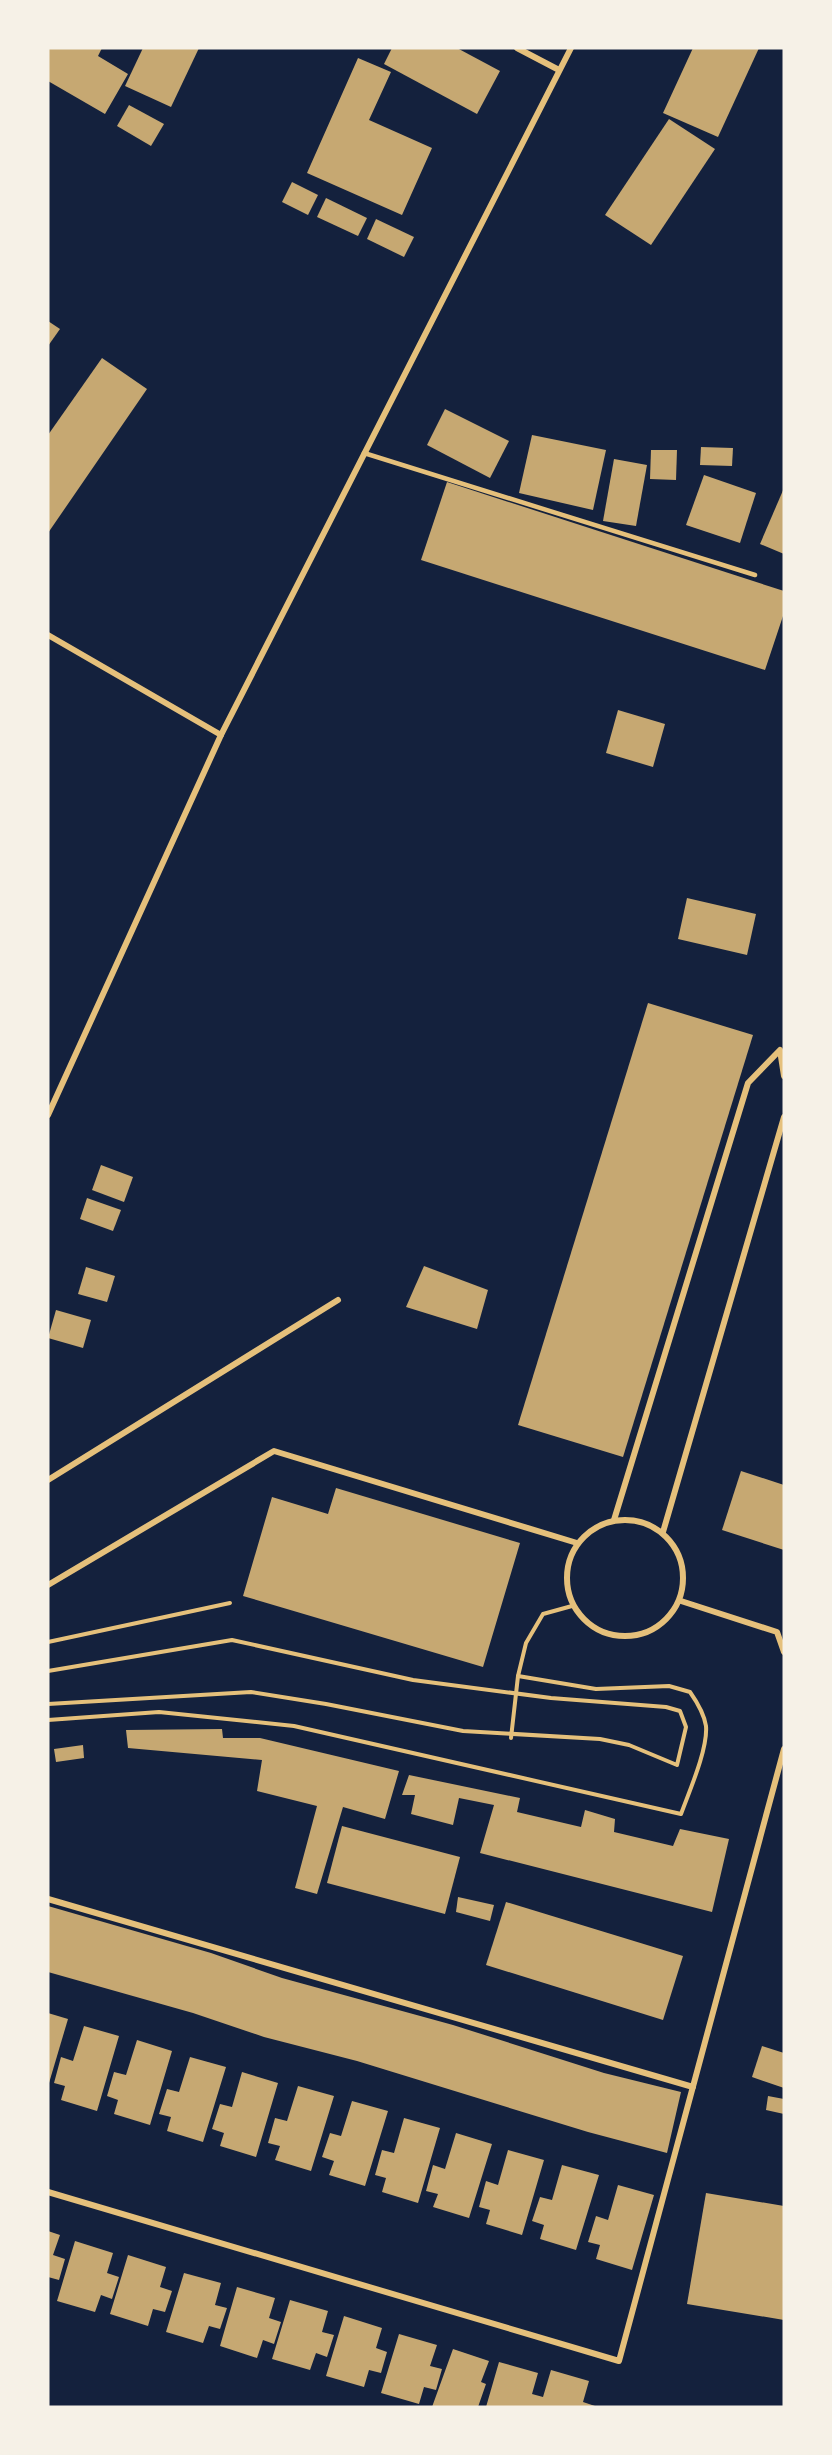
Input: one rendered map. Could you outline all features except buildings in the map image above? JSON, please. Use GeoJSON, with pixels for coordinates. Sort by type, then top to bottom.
{"type":"FeatureCollection","features":[{"type":"Feature","properties":{"kind":"street"},"geometry":{"type":"LineString","coordinates":[[517,48],[559,70]]}},
{"type":"Feature","properties":{"kind":"street"},"geometry":{"type":"LineString","coordinates":[[48,1115],[221,735],[571,48]]}},
{"type":"Feature","properties":{"kind":"street"},"geometry":{"type":"LineString","coordinates":[[48,635],[221,735]]}},
{"type":"Feature","properties":{"kind":"street"},"geometry":{"type":"LineString","coordinates":[[614,1520],[748,1083],[784,1043]]}},
{"type":"Feature","properties":{"kind":"street"},"geometry":{"type":"LineString","coordinates":[[780,1050],[784,1076]]}},
{"type":"Feature","properties":{"kind":"street"},"geometry":{"type":"LineString","coordinates":[[663,1532],[784,1117]]}},
{"type":"Feature","properties":{"kind":"street"},"geometry":{"type":"LineString","coordinates":[[48,1480],[338,1300]]}},
{"type":"Feature","properties":{"kind":"street"},"geometry":{"type":"LineString","coordinates":[[48,1585],[274,1451],[578,1542]]}},
{"type":"Feature","properties":{"kind":"street"},"geometry":{"type":"LineString","coordinates":[[614,1520],[639,1520],[663,1532],[683,1564],[681,1601],[660,1627],[628,1638],[596,1630],[572,1606],[566,1573],[578,1542],[593,1528],[614,1520]]}},
{"type":"Feature","properties":{"kind":"street"},"geometry":{"type":"LineString","coordinates":[[681,1601],[777,1632],[784,1652]]}},
{"type":"Feature","properties":{"kind":"street"},"geometry":{"type":"LineString","coordinates":[[48,2192],[619,2361],[784,1749]]}},
{"type":"Feature","properties":{"kind":"street"},"geometry":{"type":"LineString","coordinates":[[48,1899],[693,2087]]}},
{"type":"Feature","properties":{"kind":"lane"},"geometry":{"type":"LineString","coordinates":[[364,453],[755,575]]}},
{"type":"Feature","properties":{"kind":"path"},"geometry":{"type":"LineString","coordinates":[[48,1642],[230,1604]]}},
{"type":"Feature","properties":{"kind":"path"},"geometry":{"type":"LineString","coordinates":[[512,1738],[518,1676],[526,1643],[543,1614],[572,1606]]}},
{"type":"Feature","properties":{"kind":"path"},"geometry":{"type":"LineString","coordinates":[[48,1671],[232,1640],[413,1680],[561,1699],[666,1707],[680,1712],[686,1726],[677,1765],[629,1745],[600,1739],[463,1731],[251,1692],[48,1704]]}},
{"type":"Feature","properties":{"kind":"path"},"geometry":{"type":"LineString","coordinates":[[48,1720],[159,1712],[294,1726],[681,1814],[701,1756],[706,1727],[699,1706],[690,1692],[669,1686],[596,1689],[518,1676]]}}]}
